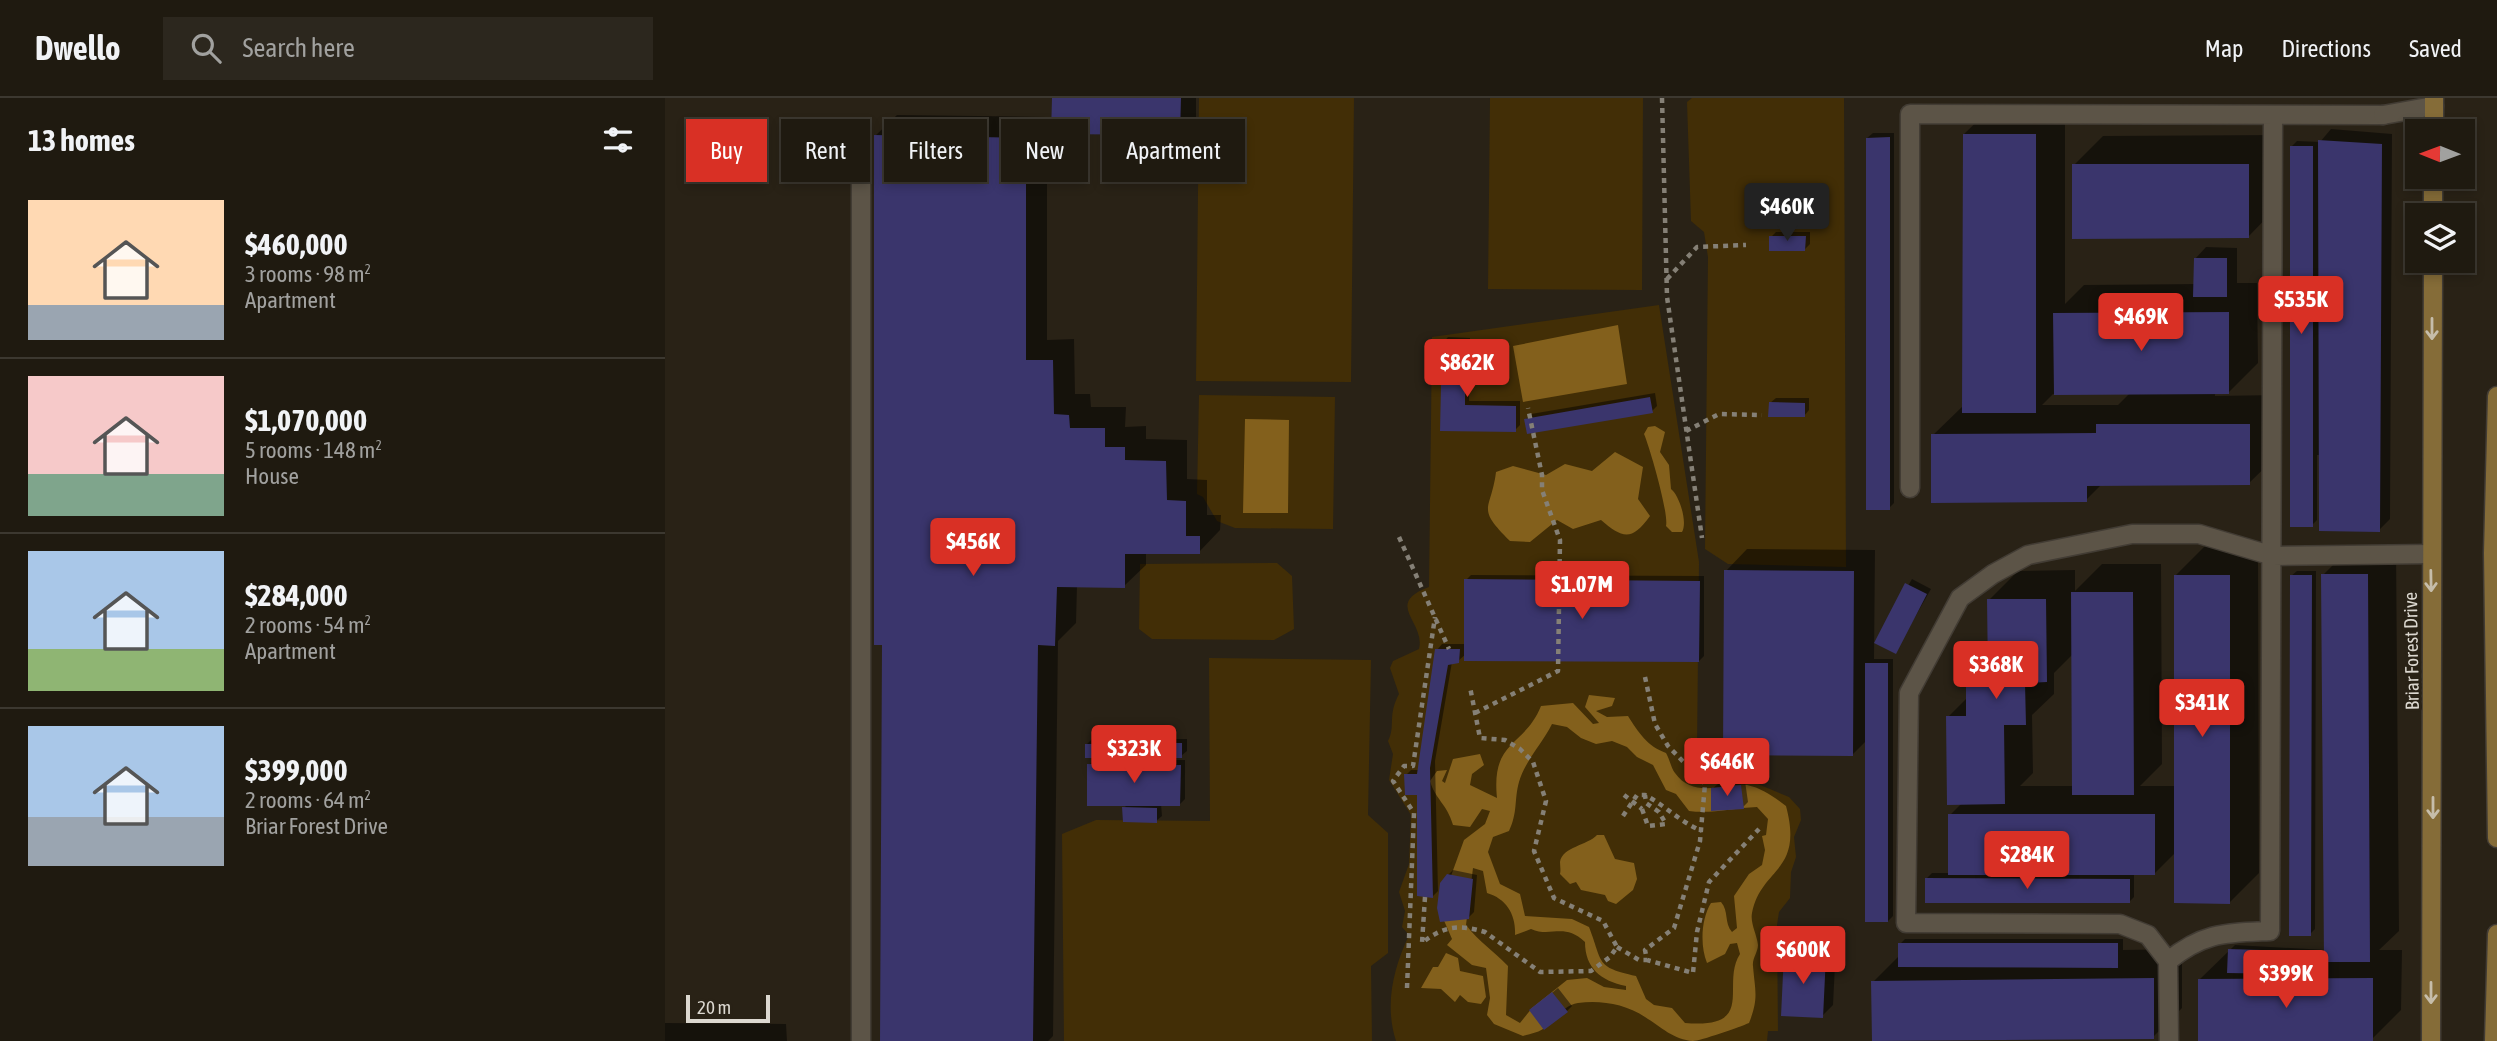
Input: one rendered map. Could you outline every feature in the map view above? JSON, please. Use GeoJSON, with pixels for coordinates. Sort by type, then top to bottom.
{"type":"FeatureCollection","features":[{"type":"Feature","properties":{"kind":"main road","name":"Briar Forest Drive"},"geometry":{"type":"LineString","coordinates":[[2431,1041],[2433,273]]}},
{"type":"Feature","properties":{"kind":"main road"},"geometry":{"type":"LineString","coordinates":[[2497,396],[2493,553],[2497,838]]}},
{"type":"Feature","properties":{"kind":"main road"},"geometry":{"type":"LineString","coordinates":[[2494,1041],[2497,934]]}},
{"type":"Feature","properties":{"kind":"street"},"geometry":{"type":"LineString","coordinates":[[1910,488],[1910,114],[2273,117],[2383,115],[2434,102]]}},
{"type":"Feature","properties":{"kind":"street"},"geometry":{"type":"LineString","coordinates":[[2168,961],[2190,943],[2213,934],[2270,931],[2273,117]]}},
{"type":"Feature","properties":{"kind":"street"},"geometry":{"type":"LineString","coordinates":[[861,182],[861,1041]]}},
{"type":"Feature","properties":{"kind":"street"},"geometry":{"type":"LineString","coordinates":[[2169,1041],[2168,961],[2148,935],[2120,925],[1906,923],[1909,693],[1960,598],[1993,574],[2028,555],[2146,534],[2199,534],[2273,556],[2431,554]]}},
{"type":"Feature","properties":{"kind":"path"},"geometry":{"type":"LineString","coordinates":[[1662,98],[1667,279],[1702,538]]}},
{"type":"Feature","properties":{"kind":"path"},"geometry":{"type":"LineString","coordinates":[[1667,279],[1697,247],[1746,246]]}},
{"type":"Feature","properties":{"kind":"path"},"geometry":{"type":"LineString","coordinates":[[1475,713],[1558,671],[1560,540],[1542,491],[1542,475],[1528,408]]}},
{"type":"Feature","properties":{"kind":"path"},"geometry":{"type":"LineString","coordinates":[[1686,431],[1719,414],[1762,415]]}},
{"type":"Feature","properties":{"kind":"path"},"geometry":{"type":"LineString","coordinates":[[1399,537],[1449,649]]}},
{"type":"Feature","properties":{"kind":"path"},"geometry":{"type":"LineString","coordinates":[[1407,988],[1414,813],[1393,781],[1404,766],[1413,766],[1435,617]]}},
{"type":"Feature","properties":{"kind":"path"},"geometry":{"type":"LineString","coordinates":[[1644,677],[1655,724],[1668,746],[1705,784],[1702,831],[1674,928],[1650,943],[1645,950],[1647,960]]}},
{"type":"Feature","properties":{"kind":"path"},"geometry":{"type":"LineString","coordinates":[[1469,687],[1480,738],[1506,740],[1533,762],[1546,800],[1534,851],[1553,898],[1604,921],[1617,947],[1639,960],[1693,973],[1697,932],[1710,882],[1759,830]]}},
{"type":"Feature","properties":{"kind":"path"},"geometry":{"type":"LineString","coordinates":[[1624,794],[1642,809],[1649,826],[1666,824],[1659,812],[1646,803],[1645,795]]}},
{"type":"Feature","properties":{"kind":"path"},"geometry":{"type":"LineString","coordinates":[[1623,816],[1637,795],[1645,795],[1663,804],[1684,824],[1702,831]]}},
{"type":"Feature","properties":{"kind":"path"},"geometry":{"type":"LineString","coordinates":[[1425,897],[1422,943],[1443,929],[1459,926],[1474,929],[1485,932],[1540,972],[1585,972],[1610,957],[1617,947]]}},
{"type":"Feature","properties":{"kind":"shaded area"},"geometry":{"type":"Polygon","coordinates":[[[1199,98],[1354,98],[1351,382],[1196,381],[1198,182],[1245,182],[1245,119],[1199,119],[1199,98]]]}},
{"type":"Feature","properties":{"kind":"shaded area"},"geometry":{"type":"Polygon","coordinates":[[[1490,98],[1643,98],[1642,290],[1488,289],[1490,98]]]}},
{"type":"Feature","properties":{"kind":"shaded area"},"geometry":{"type":"Polygon","coordinates":[[[1692,98],[1844,98],[1846,567],[1728,564],[1705,549],[1708,257],[1704,232],[1691,221],[1687,102],[1692,98]]]}},
{"type":"Feature","properties":{"kind":"shaded area"},"geometry":{"type":"Polygon","coordinates":[[[1659,305],[1699,562],[1697,748],[1723,755],[1759,755],[1758,784],[1789,797],[1800,809],[1801,820],[1794,837],[1796,857],[1791,872],[1790,898],[1779,912],[1777,925],[1778,1031],[1768,1031],[1767,1041],[1396,1041],[1392,1027],[1391,1000],[1395,973],[1409,935],[1402,927],[1405,911],[1399,892],[1409,864],[1411,815],[1389,780],[1393,754],[1388,741],[1393,709],[1399,694],[1390,668],[1393,661],[1419,649],[1420,639],[1407,607],[1409,600],[1416,593],[1429,587],[1432,337],[1659,305]]]}},
{"type":"Feature","properties":{"kind":"shaded area"},"geometry":{"type":"Polygon","coordinates":[[[1618,325],[1627,384],[1523,402],[1513,346],[1618,325]]]}},
{"type":"Feature","properties":{"kind":"shaded area"},"geometry":{"type":"Polygon","coordinates":[[[1199,395],[1335,397],[1333,529],[1235,528],[1217,521],[1203,497],[1197,494],[1199,395]]]}},
{"type":"Feature","properties":{"kind":"shaded area"},"geometry":{"type":"Polygon","coordinates":[[[1245,419],[1289,420],[1288,513],[1243,513],[1245,419]]]}},
{"type":"Feature","properties":{"kind":"shaded area"},"geometry":{"type":"Polygon","coordinates":[[[1655,426],[1665,432],[1660,452],[1669,465],[1671,489],[1682,509],[1682,532],[1672,532],[1666,526],[1662,495],[1644,434],[1648,427],[1655,426]]]}},
{"type":"Feature","properties":{"kind":"shaded area"},"geometry":{"type":"Polygon","coordinates":[[[1615,452],[1643,467],[1638,499],[1650,516],[1638,530],[1621,534],[1601,520],[1573,529],[1557,520],[1530,542],[1510,541],[1492,521],[1488,508],[1496,472],[1513,466],[1546,475],[1565,464],[1592,471],[1615,452]]]}},
{"type":"Feature","properties":{"kind":"shaded area"},"geometry":{"type":"Polygon","coordinates":[[[1277,563],[1292,576],[1294,629],[1274,640],[1152,639],[1139,629],[1140,564],[1277,563]]]}},
{"type":"Feature","properties":{"kind":"shaded area"},"geometry":{"type":"Polygon","coordinates":[[[1209,658],[1371,660],[1368,815],[1388,833],[1388,953],[1371,966],[1372,1041],[1064,1041],[1062,834],[1096,820],[1210,821],[1209,658]]]}},
{"type":"Feature","properties":{"kind":"shaded area"},"geometry":{"type":"Polygon","coordinates":[[[1589,695],[1615,698],[1612,706],[1596,711],[1607,717],[1628,716],[1649,743],[1666,753],[1675,773],[1691,786],[1710,788],[1747,785],[1763,791],[1786,806],[1790,845],[1786,857],[1757,898],[1752,913],[1758,945],[1753,963],[1755,1001],[1749,1023],[1693,1041],[1674,1036],[1629,1009],[1613,1004],[1587,1002],[1573,1004],[1543,1029],[1523,1036],[1494,1024],[1487,1015],[1490,998],[1486,968],[1472,965],[1447,945],[1452,939],[1439,909],[1464,840],[1485,824],[1490,811],[1482,809],[1470,827],[1453,825],[1430,781],[1437,771],[1447,770],[1442,781],[1445,783],[1453,759],[1480,754],[1484,765],[1472,774],[1470,785],[1497,798],[1496,779],[1504,754],[1534,720],[1541,706],[1573,703],[1593,724],[1599,723],[1585,707],[1589,695]],[[1552,724],[1522,774],[1509,831],[1493,837],[1488,852],[1500,884],[1520,894],[1525,916],[1572,919],[1589,927],[1602,962],[1613,970],[1636,976],[1646,999],[1654,1005],[1672,1008],[1685,1023],[1708,1023],[1722,1019],[1729,1012],[1732,1002],[1735,966],[1740,954],[1737,943],[1730,944],[1725,954],[1707,963],[1703,925],[1711,903],[1721,902],[1732,932],[1737,928],[1734,896],[1749,874],[1762,865],[1765,850],[1762,836],[1766,835],[1768,819],[1757,807],[1689,811],[1676,794],[1666,790],[1653,765],[1637,757],[1627,747],[1612,741],[1596,744],[1581,738],[1567,727],[1552,724]],[[1473,868],[1466,925],[1508,966],[1506,1015],[1520,1023],[1532,1008],[1567,980],[1587,978],[1604,987],[1626,990],[1626,986],[1609,981],[1596,972],[1588,959],[1585,942],[1571,933],[1531,929],[1515,935],[1514,921],[1509,909],[1500,899],[1487,893],[1483,871],[1473,868]]]}},
{"type":"Feature","properties":{"kind":"shaded area"},"geometry":{"type":"Polygon","coordinates":[[[1597,835],[1604,835],[1615,859],[1634,863],[1637,879],[1633,890],[1616,904],[1608,901],[1605,895],[1581,890],[1576,882],[1570,884],[1560,874],[1560,862],[1565,853],[1597,835]]]}},
{"type":"Feature","properties":{"kind":"shaded area"},"geometry":{"type":"Polygon","coordinates":[[[1446,953],[1458,958],[1460,971],[1483,976],[1486,997],[1481,1004],[1468,1002],[1460,995],[1455,1002],[1441,989],[1421,988],[1433,967],[1438,967],[1446,953]]]}},
{"type":"Feature","properties":{"kind":"building"},"geometry":{"type":"Polygon","coordinates":[[[1052,98],[1181,98],[1180,119],[1102,119],[1102,134],[1088,134],[1088,119],[1051,119],[1052,98]]]}},
{"type":"Feature","properties":{"kind":"building"},"geometry":{"type":"Polygon","coordinates":[[[1963,134],[2036,134],[2036,413],[1962,413],[1963,134]]]}},
{"type":"Feature","properties":{"kind":"building"},"geometry":{"type":"Polygon","coordinates":[[[874,135],[884,135],[884,182],[987,182],[987,137],[1001,138],[1001,182],[1026,182],[1026,360],[1053,360],[1054,414],[1069,415],[1070,428],[1105,428],[1105,447],[1125,447],[1125,460],[1166,461],[1167,500],[1186,501],[1186,536],[1200,536],[1200,554],[1125,554],[1125,588],[1057,587],[1055,646],[1038,645],[1033,1041],[880,1041],[882,645],[874,645],[874,135]]]}},
{"type":"Feature","properties":{"kind":"building"},"geometry":{"type":"Polygon","coordinates":[[[1890,137],[1890,510],[1866,510],[1866,138],[1890,137]]]}},
{"type":"Feature","properties":{"kind":"building"},"geometry":{"type":"Polygon","coordinates":[[[2318,140],[2382,144],[2380,532],[2319,531],[2318,140]]]}},
{"type":"Feature","properties":{"kind":"building"},"geometry":{"type":"Polygon","coordinates":[[[2290,146],[2313,146],[2313,527],[2290,527],[2290,146]]]}},
{"type":"Feature","properties":{"kind":"building"},"geometry":{"type":"Polygon","coordinates":[[[2072,164],[2249,164],[2249,238],[2072,239],[2072,164]]]}},
{"type":"Feature","properties":{"kind":"building"},"geometry":{"type":"Polygon","coordinates":[[[1769,236],[1806,236],[1805,251],[1769,251],[1769,236]]]}},
{"type":"Feature","properties":{"kind":"building"},"geometry":{"type":"Polygon","coordinates":[[[2194,258],[2227,258],[2227,297],[2193,297],[2194,258]]]}},
{"type":"Feature","properties":{"kind":"building"},"geometry":{"type":"Polygon","coordinates":[[[2229,312],[2229,394],[2054,395],[2053,313],[2229,312]]]}},
{"type":"Feature","properties":{"kind":"building"},"geometry":{"type":"Polygon","coordinates":[[[1442,342],[1465,342],[1465,405],[1516,406],[1516,432],[1440,431],[1442,342]]]}},
{"type":"Feature","properties":{"kind":"building"},"geometry":{"type":"Polygon","coordinates":[[[1650,397],[1653,413],[1527,434],[1524,419],[1650,397]]]}},
{"type":"Feature","properties":{"kind":"building"},"geometry":{"type":"Polygon","coordinates":[[[1769,402],[1805,403],[1805,417],[1768,417],[1769,402]]]}},
{"type":"Feature","properties":{"kind":"building"},"geometry":{"type":"Polygon","coordinates":[[[2096,424],[2250,424],[2250,485],[2087,486],[2087,502],[1931,503],[1931,434],[2096,433],[2096,424]]]}},
{"type":"Feature","properties":{"kind":"building"},"geometry":{"type":"Polygon","coordinates":[[[1724,570],[1854,571],[1853,756],[1723,755],[1724,570]]]}},
{"type":"Feature","properties":{"kind":"building"},"geometry":{"type":"Polygon","coordinates":[[[2321,574],[2368,574],[2370,962],[2324,962],[2321,574]]]}},
{"type":"Feature","properties":{"kind":"building"},"geometry":{"type":"Polygon","coordinates":[[[2174,575],[2230,575],[2230,904],[2174,903],[2174,575]]]}},
{"type":"Feature","properties":{"kind":"building"},"geometry":{"type":"Polygon","coordinates":[[[2290,575],[2312,575],[2311,936],[2289,936],[2290,575]]]}},
{"type":"Feature","properties":{"kind":"building"},"geometry":{"type":"Polygon","coordinates":[[[1464,579],[1700,581],[1699,662],[1464,661],[1464,579]]]}},
{"type":"Feature","properties":{"kind":"building"},"geometry":{"type":"Polygon","coordinates":[[[1905,583],[1927,594],[1896,654],[1874,643],[1905,583]]]}},
{"type":"Feature","properties":{"kind":"building"},"geometry":{"type":"Polygon","coordinates":[[[2071,592],[2133,592],[2134,795],[2072,795],[2071,592]]]}},
{"type":"Feature","properties":{"kind":"building"},"geometry":{"type":"Polygon","coordinates":[[[1987,599],[2046,599],[2047,682],[2025,683],[2026,725],[2004,725],[2005,804],[1947,805],[1946,716],[1966,716],[1966,676],[1988,676],[1987,599]]]}},
{"type":"Feature","properties":{"kind":"building"},"geometry":{"type":"Polygon","coordinates":[[[1435,649],[1460,649],[1459,663],[1448,665],[1430,768],[1433,898],[1417,896],[1417,795],[1405,795],[1404,774],[1417,774],[1435,649]]]}},
{"type":"Feature","properties":{"kind":"building"},"geometry":{"type":"Polygon","coordinates":[[[1865,663],[1888,663],[1888,922],[1865,922],[1865,663]]]}},
{"type":"Feature","properties":{"kind":"building"},"geometry":{"type":"Polygon","coordinates":[[[1142,743],[1182,743],[1182,758],[1142,758],[1142,743]]]}},
{"type":"Feature","properties":{"kind":"building"},"geometry":{"type":"Polygon","coordinates":[[[1085,744],[1125,744],[1125,758],[1085,758],[1085,744]]]}},
{"type":"Feature","properties":{"kind":"building"},"geometry":{"type":"Polygon","coordinates":[[[1087,764],[1181,765],[1180,806],[1087,806],[1087,764]]]}},
{"type":"Feature","properties":{"kind":"building"},"geometry":{"type":"Polygon","coordinates":[[[1741,785],[1744,809],[1711,811],[1711,788],[1741,785]]]}},
{"type":"Feature","properties":{"kind":"building"},"geometry":{"type":"Polygon","coordinates":[[[1122,807],[1157,808],[1157,823],[1123,822],[1122,807]]]}},
{"type":"Feature","properties":{"kind":"building"},"geometry":{"type":"Polygon","coordinates":[[[1948,814],[2155,814],[2155,875],[1948,875],[1948,814]]]}},
{"type":"Feature","properties":{"kind":"building"},"geometry":{"type":"Polygon","coordinates":[[[1447,874],[1473,879],[1469,919],[1440,922],[1437,908],[1440,883],[1447,874]]]}},
{"type":"Feature","properties":{"kind":"building"},"geometry":{"type":"Polygon","coordinates":[[[1925,878],[2130,879],[2130,903],[1925,903],[1925,878]]]}},
{"type":"Feature","properties":{"kind":"building"},"geometry":{"type":"Polygon","coordinates":[[[1898,943],[2118,943],[2118,968],[1898,967],[1898,943]]]}},
{"type":"Feature","properties":{"kind":"building"},"geometry":{"type":"Polygon","coordinates":[[[2228,949],[2295,951],[2295,974],[2227,973],[2228,949]]]}},
{"type":"Feature","properties":{"kind":"building"},"geometry":{"type":"Polygon","coordinates":[[[1784,953],[1826,955],[1823,1018],[1781,1016],[1784,953]]]}},
{"type":"Feature","properties":{"kind":"building"},"geometry":{"type":"Polygon","coordinates":[[[2154,978],[2154,1039],[1872,1041],[1871,981],[2154,978]]]}},
{"type":"Feature","properties":{"kind":"building"},"geometry":{"type":"Polygon","coordinates":[[[2373,978],[2373,1041],[2198,1041],[2198,979],[2373,978]]]}},
{"type":"Feature","properties":{"kind":"building"},"geometry":{"type":"Polygon","coordinates":[[[1552,992],[1568,1012],[1544,1030],[1529,1010],[1552,992]]]}}]}
